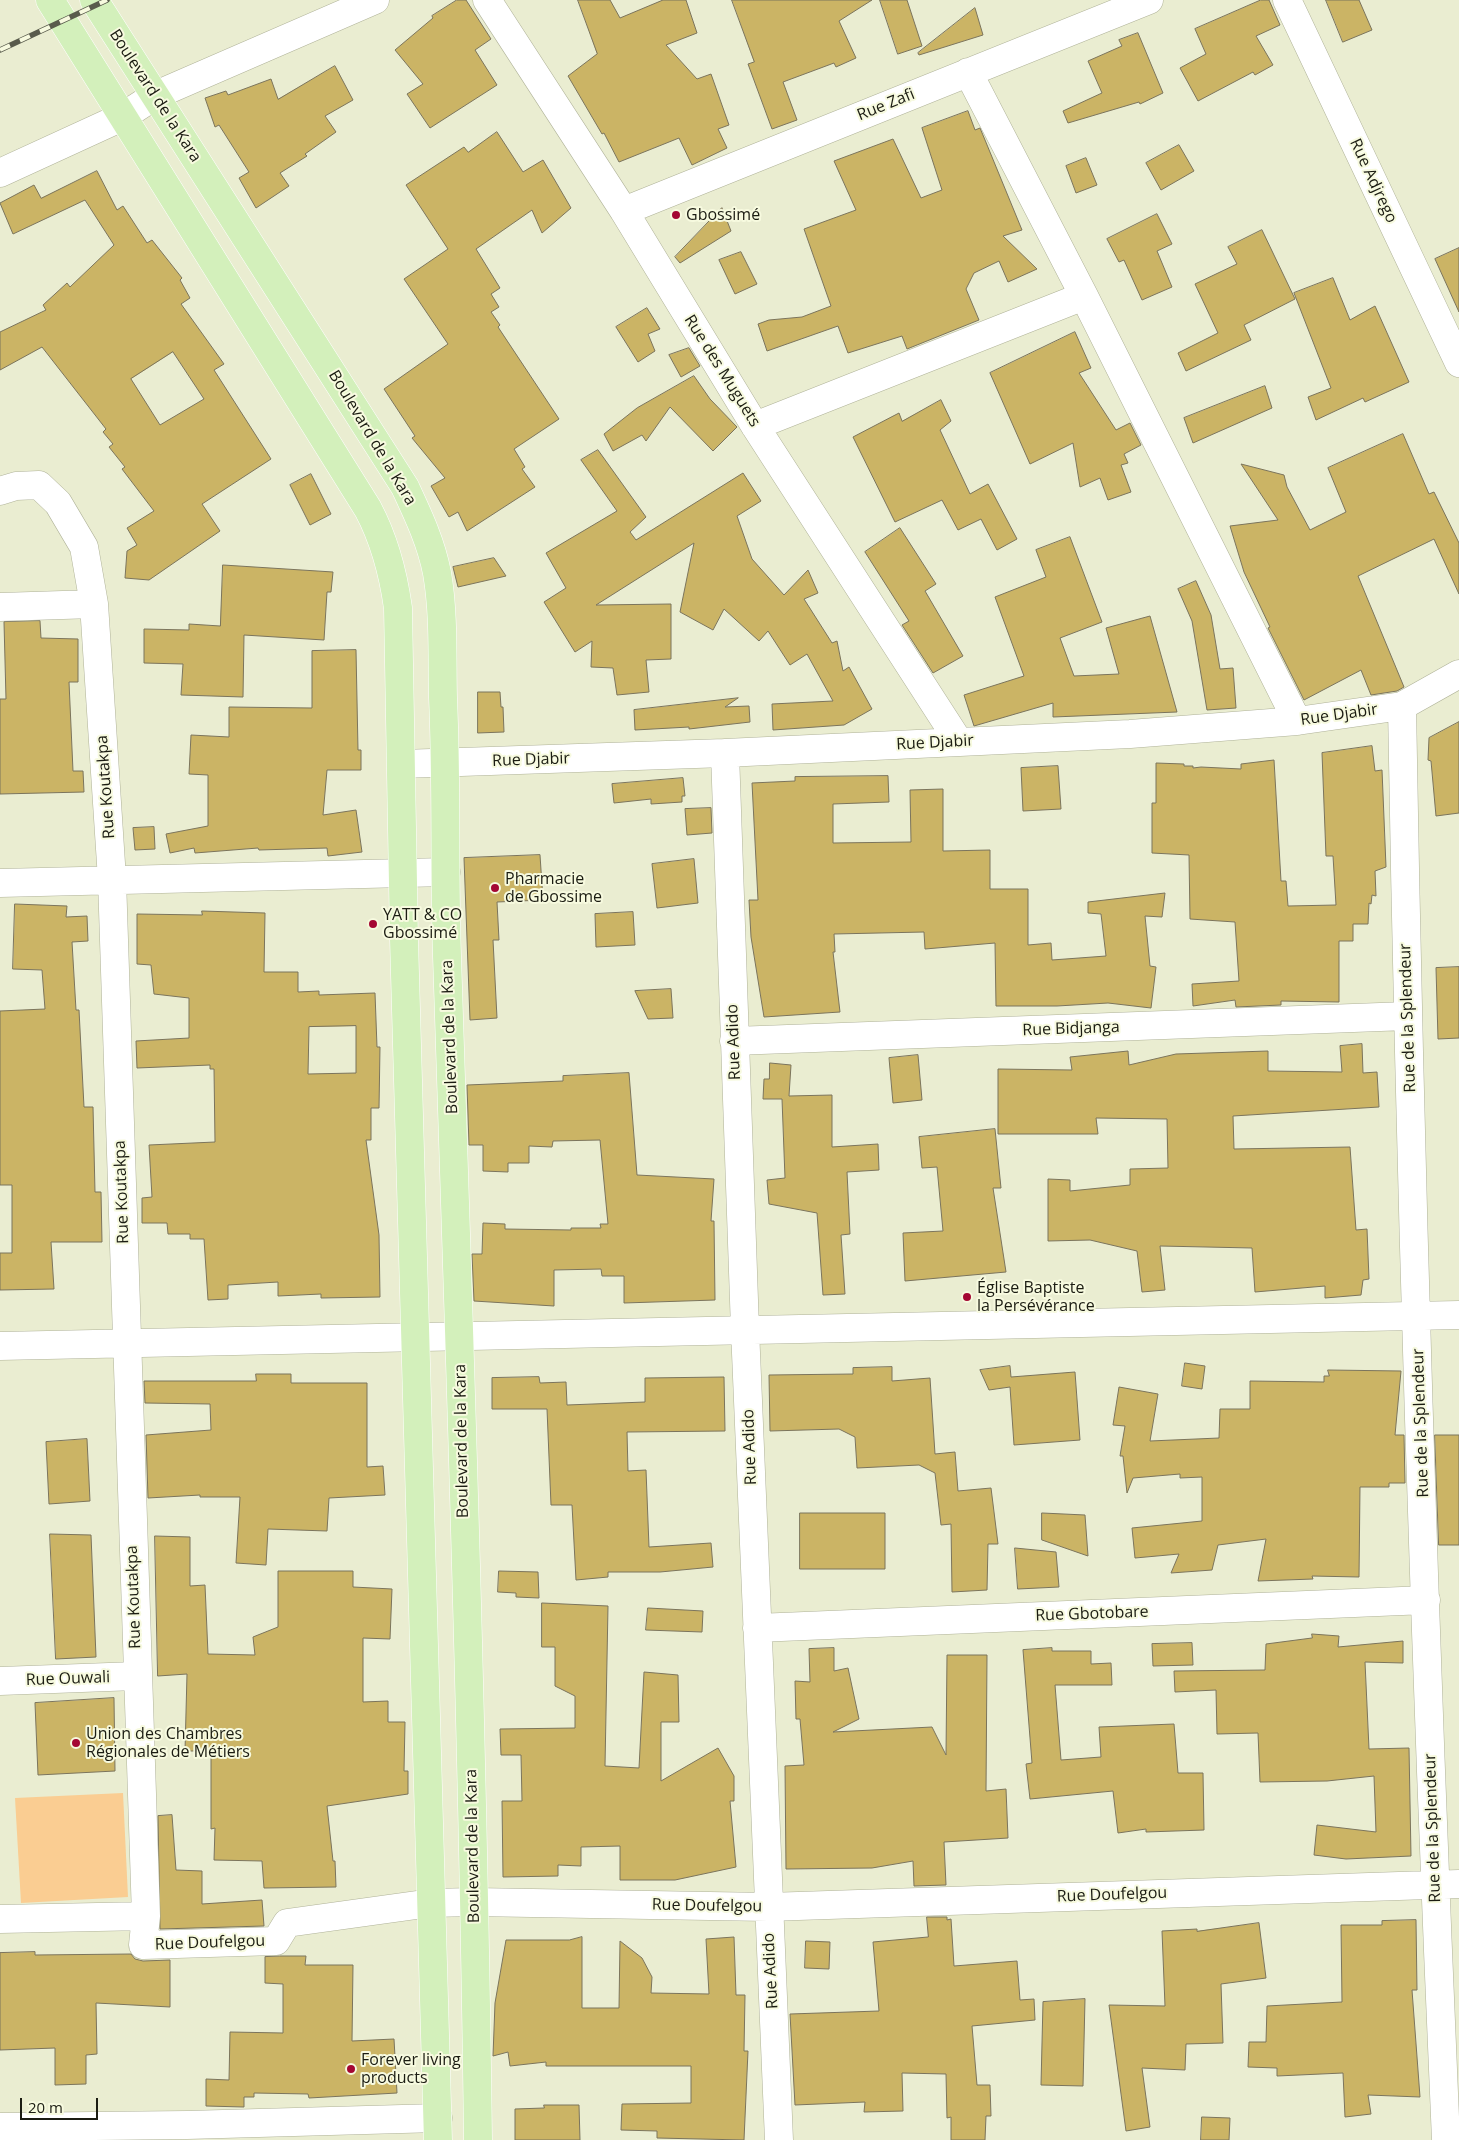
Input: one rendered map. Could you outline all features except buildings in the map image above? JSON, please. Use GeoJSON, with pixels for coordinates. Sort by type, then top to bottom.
{"type":"FeatureCollection","features":[{"type":"Feature","properties":{"kind":"main road"},"geometry":{"type":"LineString","coordinates":[[50,0],[251,319],[381,533],[390,560],[398,608],[403,873],[438,2129]]}},
{"type":"Feature","properties":{"kind":"main road","name":"Boulevard de la Kara"},"geometry":{"type":"LineString","coordinates":[[94,0],[372,434],[419,516],[430,546],[438,583],[446,762],[446,872],[460,1336],[478,2140]]}},
{"type":"Feature","properties":{"kind":"street"},"geometry":{"type":"LineString","coordinates":[[0,174],[122,117],[156,95],[375,0]]}},
{"type":"Feature","properties":{"kind":"street","name":"Rue des Muguets"},"geometry":{"type":"LineString","coordinates":[[487,0],[624,212],[755,426],[959,742]]}},
{"type":"Feature","properties":{"kind":"street","name":"Rue Zafi"},"geometry":{"type":"LineString","coordinates":[[624,212],[1149,0]]}},
{"type":"Feature","properties":{"kind":"street","name":"Rue Adjrego"},"geometry":{"type":"LineString","coordinates":[[1287,0],[1459,363]]}},
{"type":"Feature","properties":{"kind":"street"},"geometry":{"type":"LineString","coordinates":[[968,72],[1084,296],[1297,721]]}},
{"type":"Feature","properties":{"kind":"street"},"geometry":{"type":"LineString","coordinates":[[755,426],[1084,296]]}},
{"type":"Feature","properties":{"kind":"street","name":"Rue Koutakpa"},"geometry":{"type":"LineString","coordinates":[[0,491],[16,486],[39,485],[58,503],[84,547],[94,604],[112,880],[136,1676],[146,1916]]}},
{"type":"Feature","properties":{"kind":"street"},"geometry":{"type":"LineString","coordinates":[[0,607],[94,604]]}},
{"type":"Feature","properties":{"kind":"street","name":"Rue Djabir"},"geometry":{"type":"LineString","coordinates":[[402,764],[725,753],[1130,734],[1297,721],[1402,706],[1459,674]]}},
{"type":"Feature","properties":{"kind":"street","name":"Rue de la Splendeur"},"geometry":{"type":"LineString","coordinates":[[1402,706],[1407,1016],[1426,1600],[1447,1884],[1446,2140]]}},
{"type":"Feature","properties":{"kind":"street","name":"Rue Adido"},"geometry":{"type":"LineString","coordinates":[[725,753],[744,1329],[778,2140]]}},
{"type":"Feature","properties":{"kind":"street"},"geometry":{"type":"LineString","coordinates":[[0,883],[446,872]]}},
{"type":"Feature","properties":{"kind":"street","name":"Rue Bidjanga"},"geometry":{"type":"LineString","coordinates":[[734,1042],[1407,1016]]}},
{"type":"Feature","properties":{"kind":"street"},"geometry":{"type":"LineString","coordinates":[[0,1346],[1418,1314],[1459,1315]]}},
{"type":"Feature","properties":{"kind":"street","name":"Rue Gbotobare"},"geometry":{"type":"LineString","coordinates":[[757,1628],[1426,1600]]}},
{"type":"Feature","properties":{"kind":"street","name":"Rue Ouwali"},"geometry":{"type":"LineString","coordinates":[[0,1681],[136,1676]]}},
{"type":"Feature","properties":{"kind":"street","name":"Rue Doufelgou"},"geometry":{"type":"LineString","coordinates":[[0,1919],[146,1916],[143,1945],[276,1941],[287,1922],[431,1903],[768,1907],[1447,1884]]}},
{"type":"Feature","properties":{"kind":"street"},"geometry":{"type":"LineString","coordinates":[[0,2127],[187,2125],[438,2129]]}},
{"type":"Feature","properties":{"kind":"shaded area"},"geometry":{"type":"Polygon","coordinates":[[[123,1793],[128,1897],[21,1903],[15,1798],[123,1793]]]}},
{"type":"Feature","properties":{"kind":"railway"},"geometry":{"type":"LineString","coordinates":[[0,50],[107,0]]}},
{"type":"Feature","properties":{"kind":"place","name":"Gbossimé"},"geometry":{"type":"Point","coordinates":[676,215]}},
{"type":"Feature","properties":{"kind":"place","name":"Pharmacie de Gbossime"},"geometry":{"type":"Point","coordinates":[495,888]}},
{"type":"Feature","properties":{"kind":"place","name":"YATT & CO Gbossimé"},"geometry":{"type":"Point","coordinates":[373,924]}},
{"type":"Feature","properties":{"kind":"place","name":"Église Baptiste la Persévérance"},"geometry":{"type":"Point","coordinates":[967,1297]}},
{"type":"Feature","properties":{"kind":"place","name":"Union des Chambres Régionales de Métiers"},"geometry":{"type":"Point","coordinates":[76,1743]}},
{"type":"Feature","properties":{"kind":"place","name":"Forever living products"},"geometry":{"type":"Point","coordinates":[351,2069]}}]}
